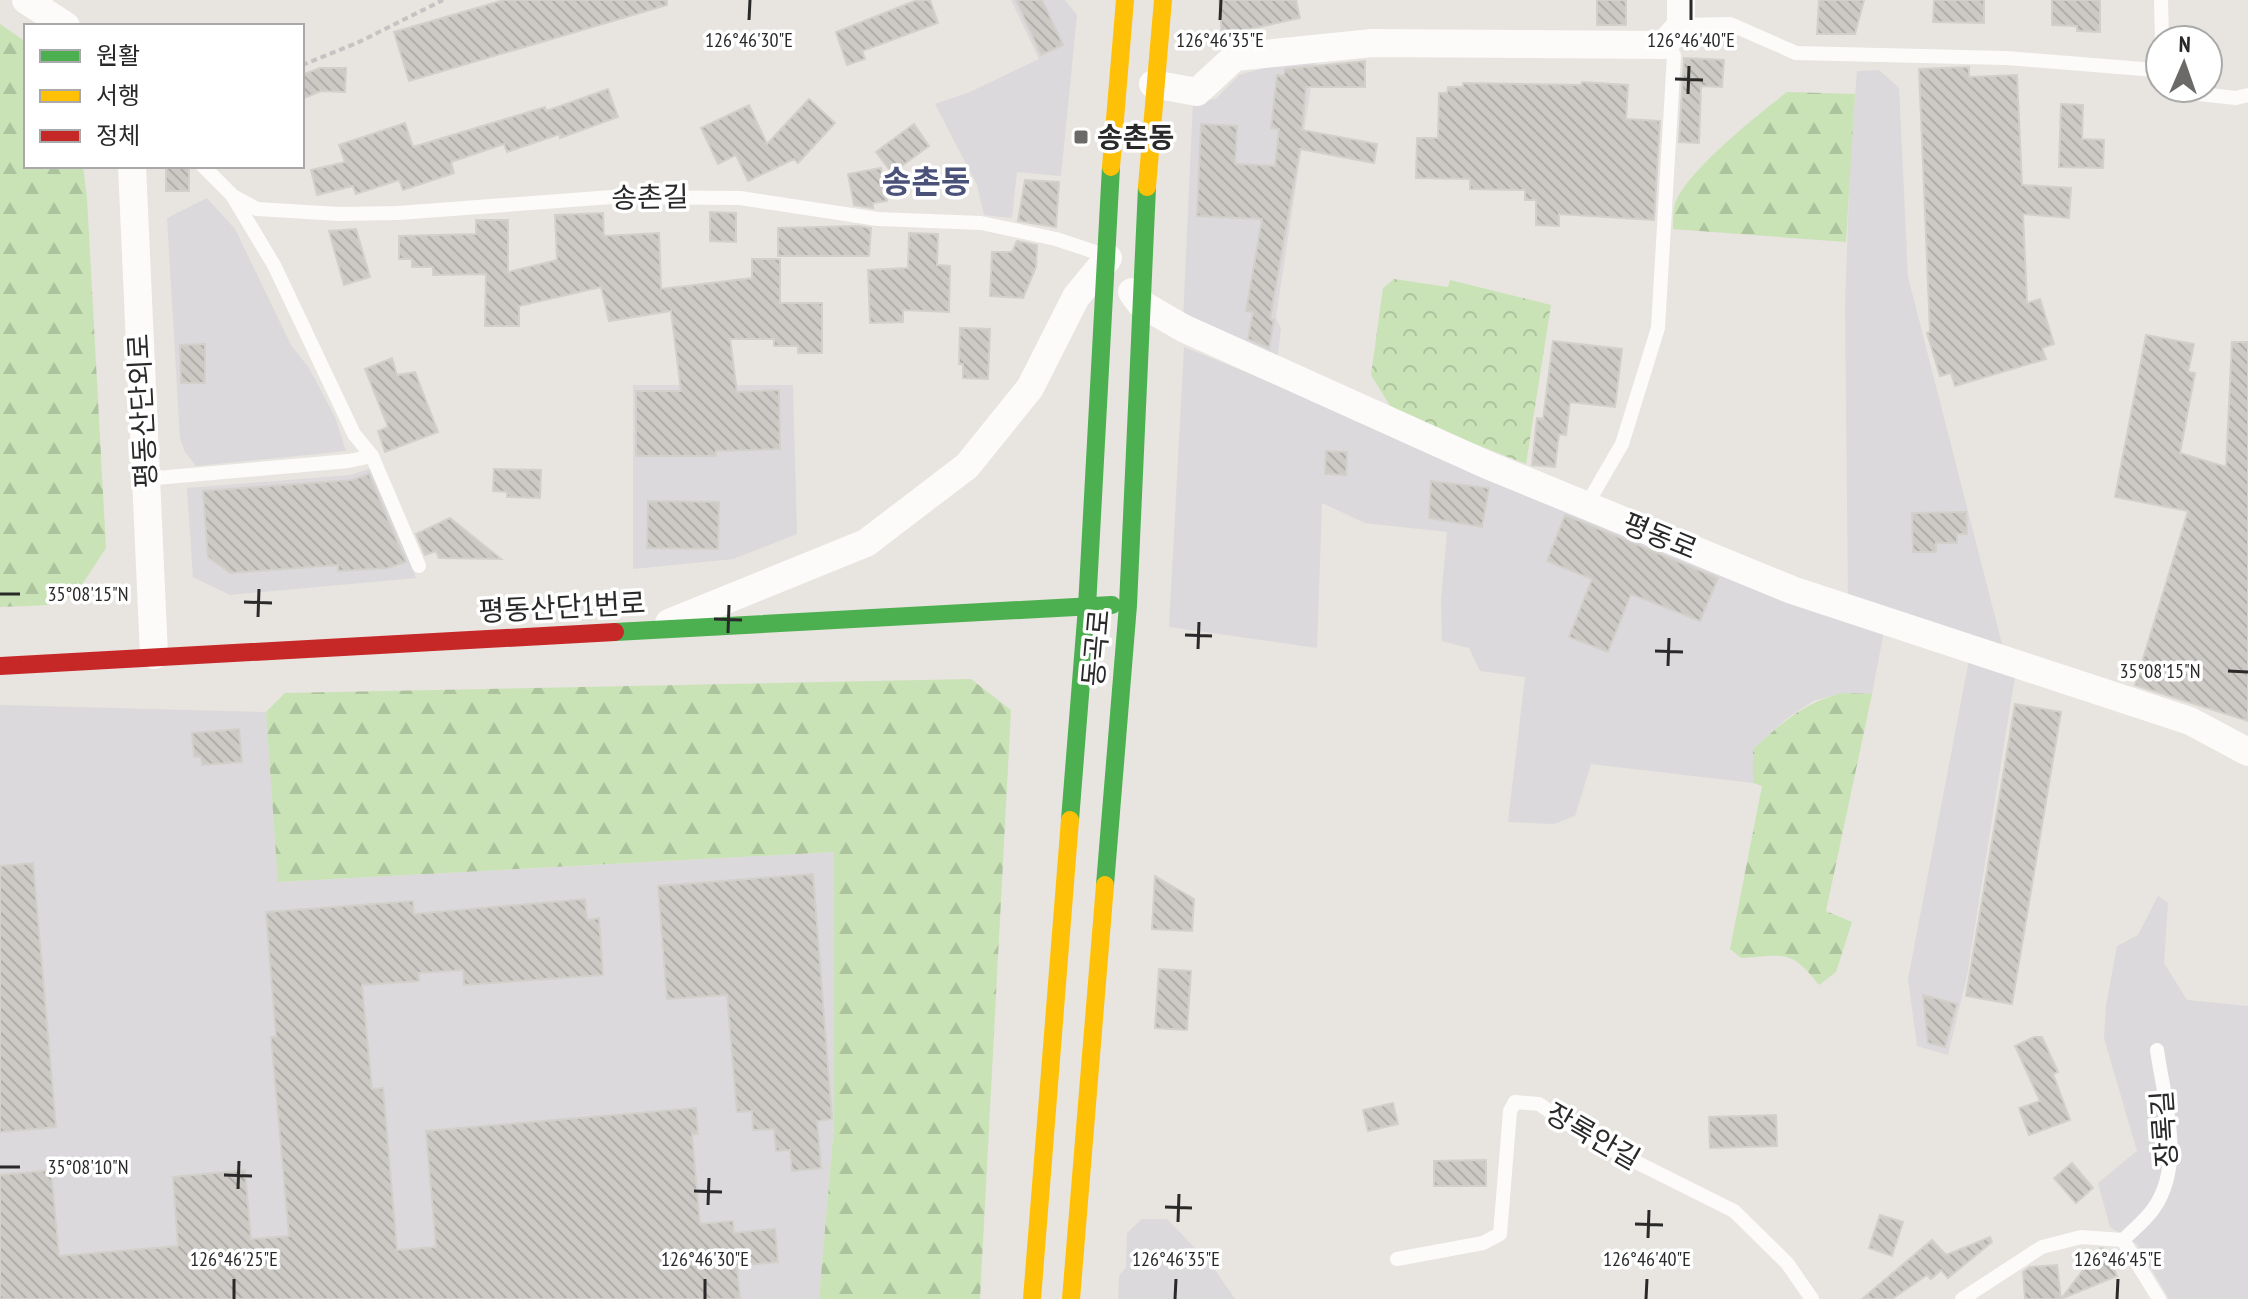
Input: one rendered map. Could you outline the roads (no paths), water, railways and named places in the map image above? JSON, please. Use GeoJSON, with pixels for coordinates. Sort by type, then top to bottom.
{"type":"FeatureCollection","features":[{"type":"Feature","properties":{"kind":"main road","name":"동곡로"},"geometry":{"type":"LineString","coordinates":[[1032,1299],[1087,607],[1125,0]]}},
{"type":"Feature","properties":{"kind":"main road","name":"동곡로"},"geometry":{"type":"LineString","coordinates":[[1071,1299],[1128,605],[1140,303],[1153,84],[1163,0]]}},
{"type":"Feature","properties":{"kind":"main road","name":"평동산단1번로"},"geometry":{"type":"LineString","coordinates":[[0,666],[154,655],[1128,605]]}},
{"type":"Feature","properties":{"kind":"street"},"geometry":{"type":"LineString","coordinates":[[26,0],[63,24]]}},
{"type":"Feature","properties":{"kind":"street"},"geometry":{"type":"LineString","coordinates":[[1153,84],[1197,92],[1235,57],[1372,43],[1675,23]]}},
{"type":"Feature","properties":{"kind":"street","name":"평동산단외로"},"geometry":{"type":"LineString","coordinates":[[132,168],[154,655]]}},
{"type":"Feature","properties":{"kind":"street"},"geometry":{"type":"LineString","coordinates":[[648,631],[866,543],[967,466],[1030,388],[1076,297],[1107,256]]}},
{"type":"Feature","properties":{"kind":"street","name":"평동로"},"geometry":{"type":"LineString","coordinates":[[1107,256],[1140,303],[1197,334],[1586,506],[1792,590],[2190,721],[2248,752]]}},
{"type":"Feature","properties":{"kind":"lane"},"geometry":{"type":"LineString","coordinates":[[2161,0],[2162,24]]}},
{"type":"Feature","properties":{"kind":"lane"},"geometry":{"type":"LineString","coordinates":[[1586,506],[1622,444],[1658,328],[1675,23],[1730,24],[1796,53],[2006,58],[2144,67]]}},
{"type":"Feature","properties":{"kind":"lane"},"geometry":{"type":"LineString","coordinates":[[2224,97],[2248,95]]}},
{"type":"Feature","properties":{"kind":"lane","name":"송촌길"},"geometry":{"type":"LineString","coordinates":[[205,168],[233,196],[257,209],[340,214],[612,197],[740,198],[878,219],[981,223],[1056,239],[1107,256]]}},
{"type":"Feature","properties":{"kind":"lane"},"geometry":{"type":"LineString","coordinates":[[233,196],[274,265],[354,434],[372,456],[419,566]]}},
{"type":"Feature","properties":{"kind":"lane"},"geometry":{"type":"LineString","coordinates":[[145,479],[349,461],[372,456]]}},
{"type":"Feature","properties":{"kind":"lane","name":"장록길"},"geometry":{"type":"LineString","coordinates":[[2123,1240],[2153,1209],[2169,1177],[2170,1143],[2157,1050]]}},
{"type":"Feature","properties":{"kind":"lane","name":"장록안길"},"geometry":{"type":"LineString","coordinates":[[1397,1259],[1483,1243],[1500,1234],[1510,1111],[1515,1102],[1539,1104],[1592,1140],[1734,1211],[1787,1263],[1812,1299]]}},
{"type":"Feature","properties":{"kind":"lane"},"geometry":{"type":"LineString","coordinates":[[1962,1299],[2042,1247],[2081,1237],[2123,1240],[2159,1299]]}},
{"type":"Feature","properties":{"kind":"place","name":"송촌동"},"geometry":{"type":"Point","coordinates":[1081,137]}},
{"type":"Feature","properties":{"kind":"district","name":"송촌동"},"geometry":{"type":"Point","coordinates":[926,182]}}]}
